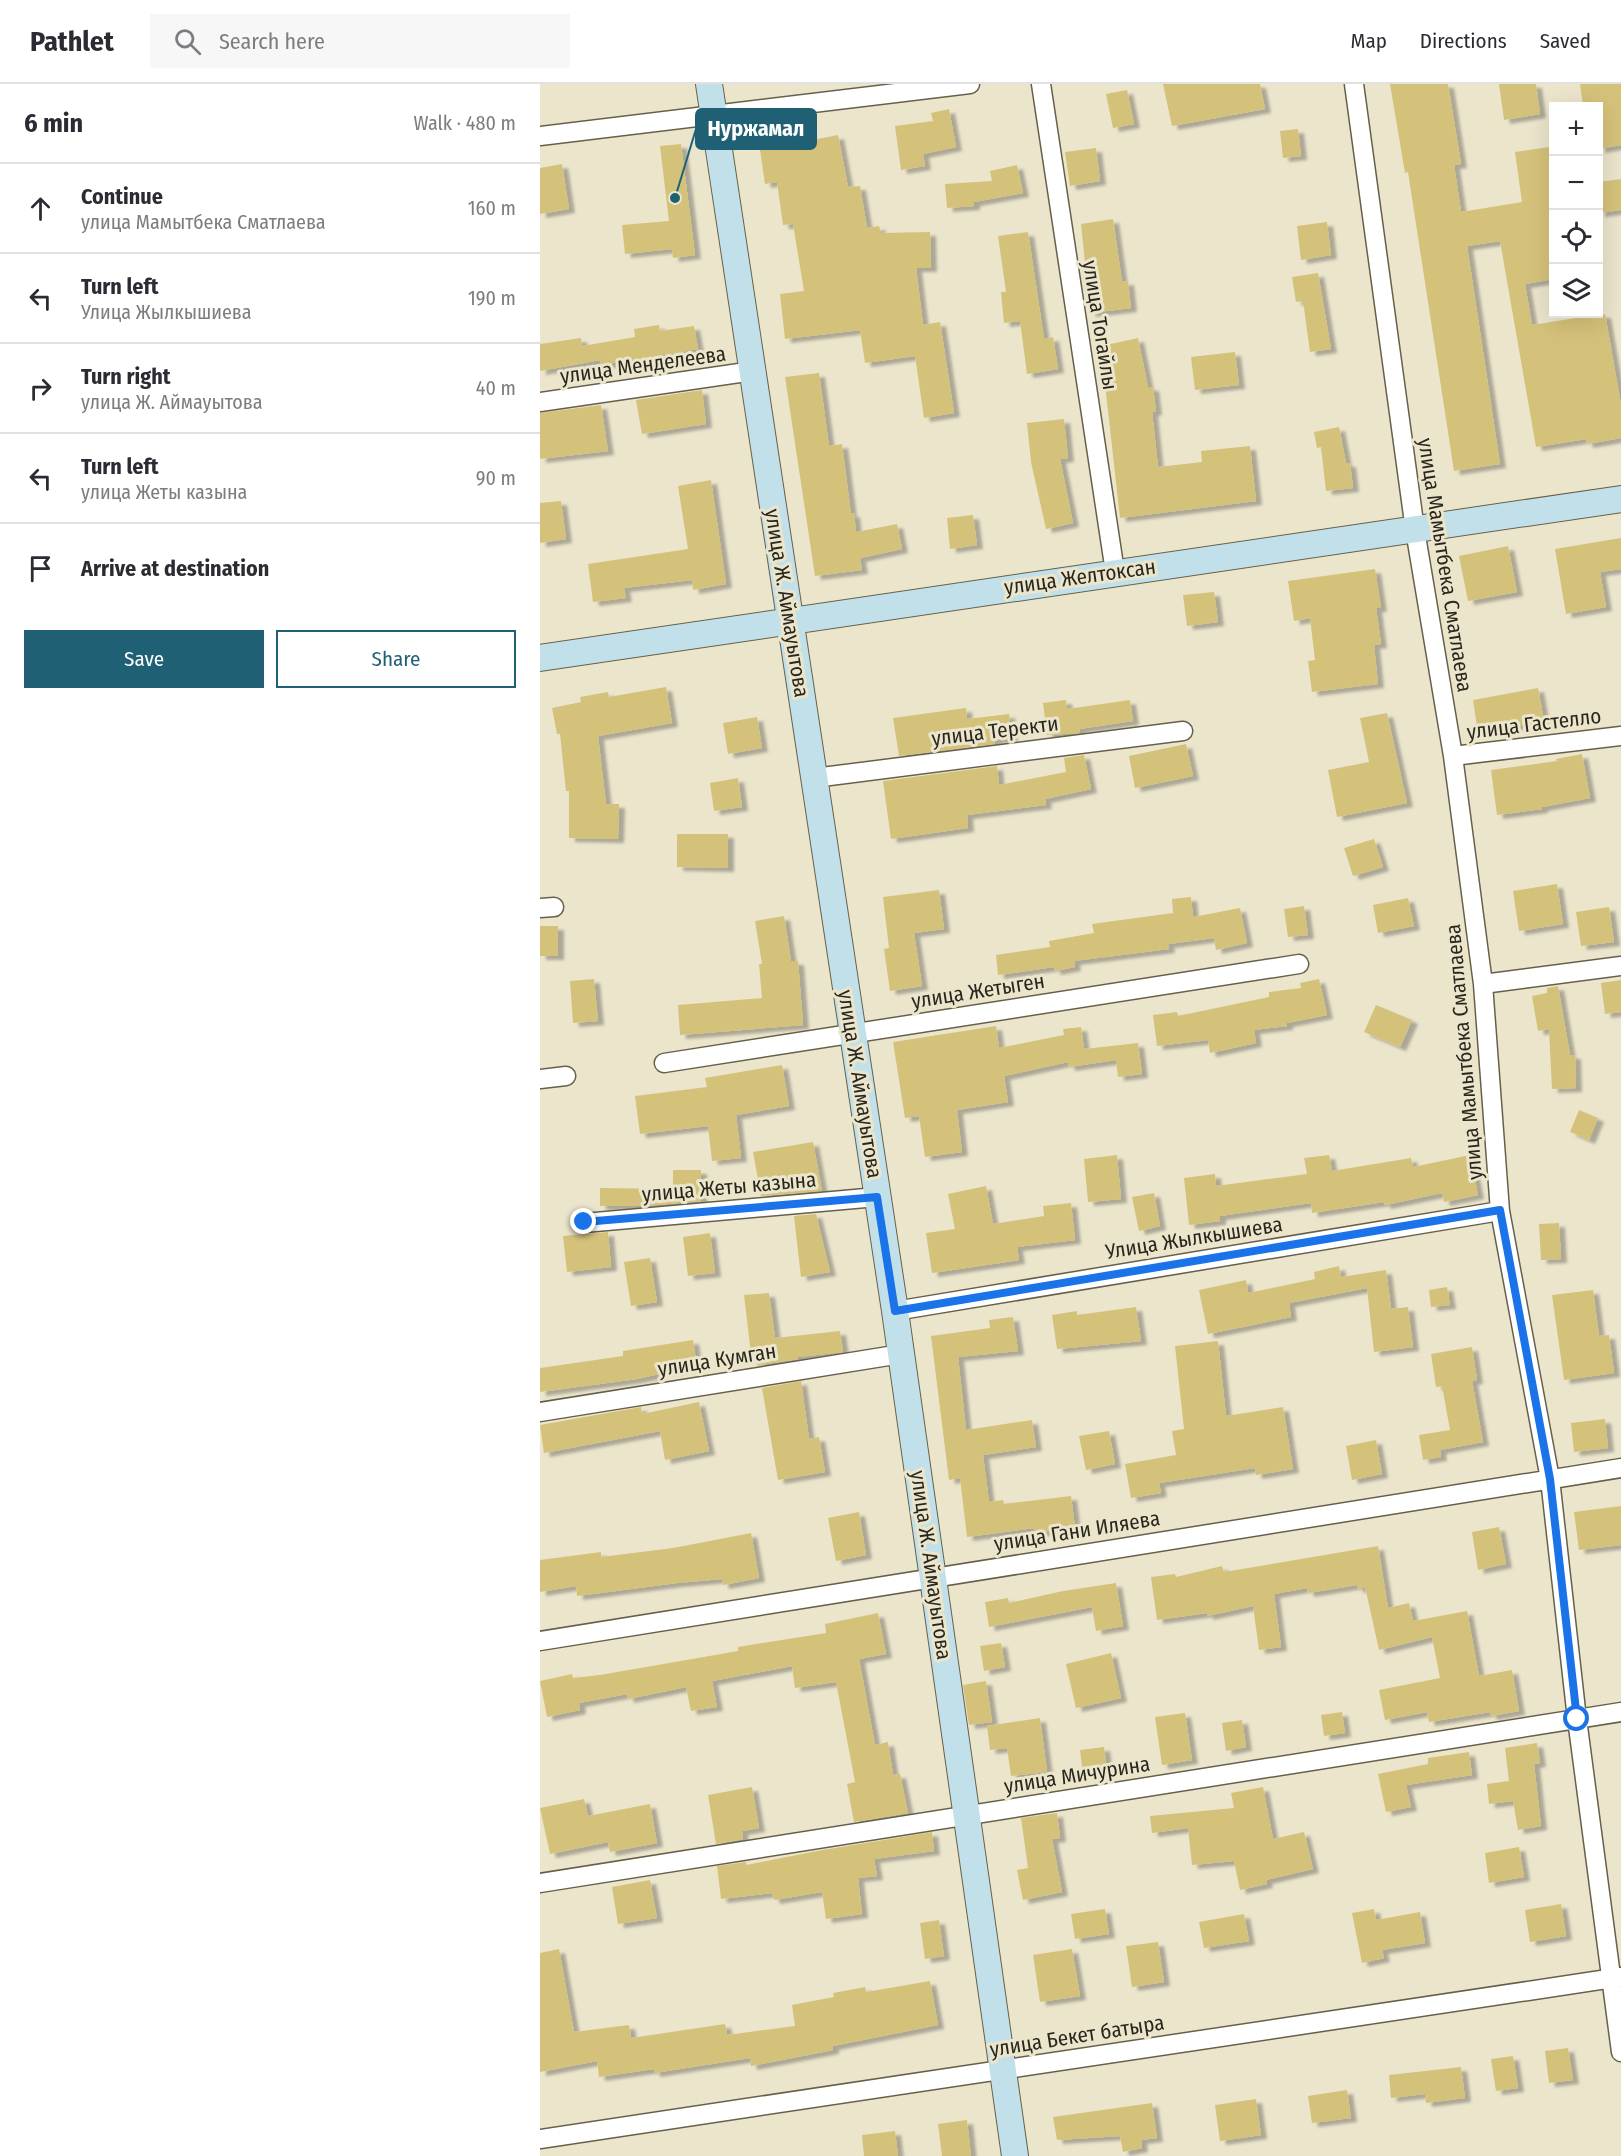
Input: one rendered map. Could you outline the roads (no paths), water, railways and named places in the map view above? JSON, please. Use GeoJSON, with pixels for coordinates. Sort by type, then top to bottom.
{"type":"FeatureCollection","features":[{"type":"Feature","properties":{"kind":"street","name":"улица Ж. Аймауытова"},"geometry":{"type":"LineString","coordinates":[[709,84],[895,1311],[1015,2156]]}},
{"type":"Feature","properties":{"kind":"street"},"geometry":{"type":"LineString","coordinates":[[540,136],[970,84]]}},
{"type":"Feature","properties":{"kind":"street","name":"улица Тогайлы"},"geometry":{"type":"LineString","coordinates":[[1041,84],[1115,572]]}},
{"type":"Feature","properties":{"kind":"street","name":"улица Мамытбека Сматлаева"},"geometry":{"type":"LineString","coordinates":[[1354,84],[1415,530],[1453,756],[1484,984],[1500,1210],[1550,1479],[1577,1719],[1616,1978],[1621,2052]]}},
{"type":"Feature","properties":{"kind":"street","name":"улица Менделеева"},"geometry":{"type":"LineString","coordinates":[[540,402],[753,371]]}},
{"type":"Feature","properties":{"kind":"street","name":"улица Желтоксан"},"geometry":{"type":"LineString","coordinates":[[540,658],[1621,499]]}},
{"type":"Feature","properties":{"kind":"street","name":"улица Теректи"},"geometry":{"type":"LineString","coordinates":[[814,778],[1183,730]]}},
{"type":"Feature","properties":{"kind":"street","name":"улица Гастелло"},"geometry":{"type":"LineString","coordinates":[[1453,756],[1621,736]]}},
{"type":"Feature","properties":{"kind":"street","name":"улица Жетыген"},"geometry":{"type":"LineString","coordinates":[[664,1063],[1299,964]]}},
{"type":"Feature","properties":{"kind":"street"},"geometry":{"type":"LineString","coordinates":[[1484,984],[1621,966]]}},
{"type":"Feature","properties":{"kind":"street"},"geometry":{"type":"LineString","coordinates":[[540,1079],[566,1076]]}},
{"type":"Feature","properties":{"kind":"street","name":"улица Жеты казына"},"geometry":{"type":"LineString","coordinates":[[584,1222],[877,1197]]}},
{"type":"Feature","properties":{"kind":"street","name":"Улица Жылкышиева"},"geometry":{"type":"LineString","coordinates":[[895,1311],[1500,1210]]}},
{"type":"Feature","properties":{"kind":"street","name":"улица Кумган"},"geometry":{"type":"LineString","coordinates":[[540,1412],[901,1354]]}},
{"type":"Feature","properties":{"kind":"street","name":"улица Гани Иляева"},"geometry":{"type":"LineString","coordinates":[[540,1641],[1621,1468]]}},
{"type":"Feature","properties":{"kind":"street","name":"улица Мичурина"},"geometry":{"type":"LineString","coordinates":[[540,1883],[1621,1712]]}},
{"type":"Feature","properties":{"kind":"street","name":"улица Бекет батыра"},"geometry":{"type":"LineString","coordinates":[[540,2139],[1616,1978]]}},
{"type":"Feature","properties":{"kind":"place","name":"Нуржамал"},"geometry":{"type":"Point","coordinates":[675,198]}}]}
